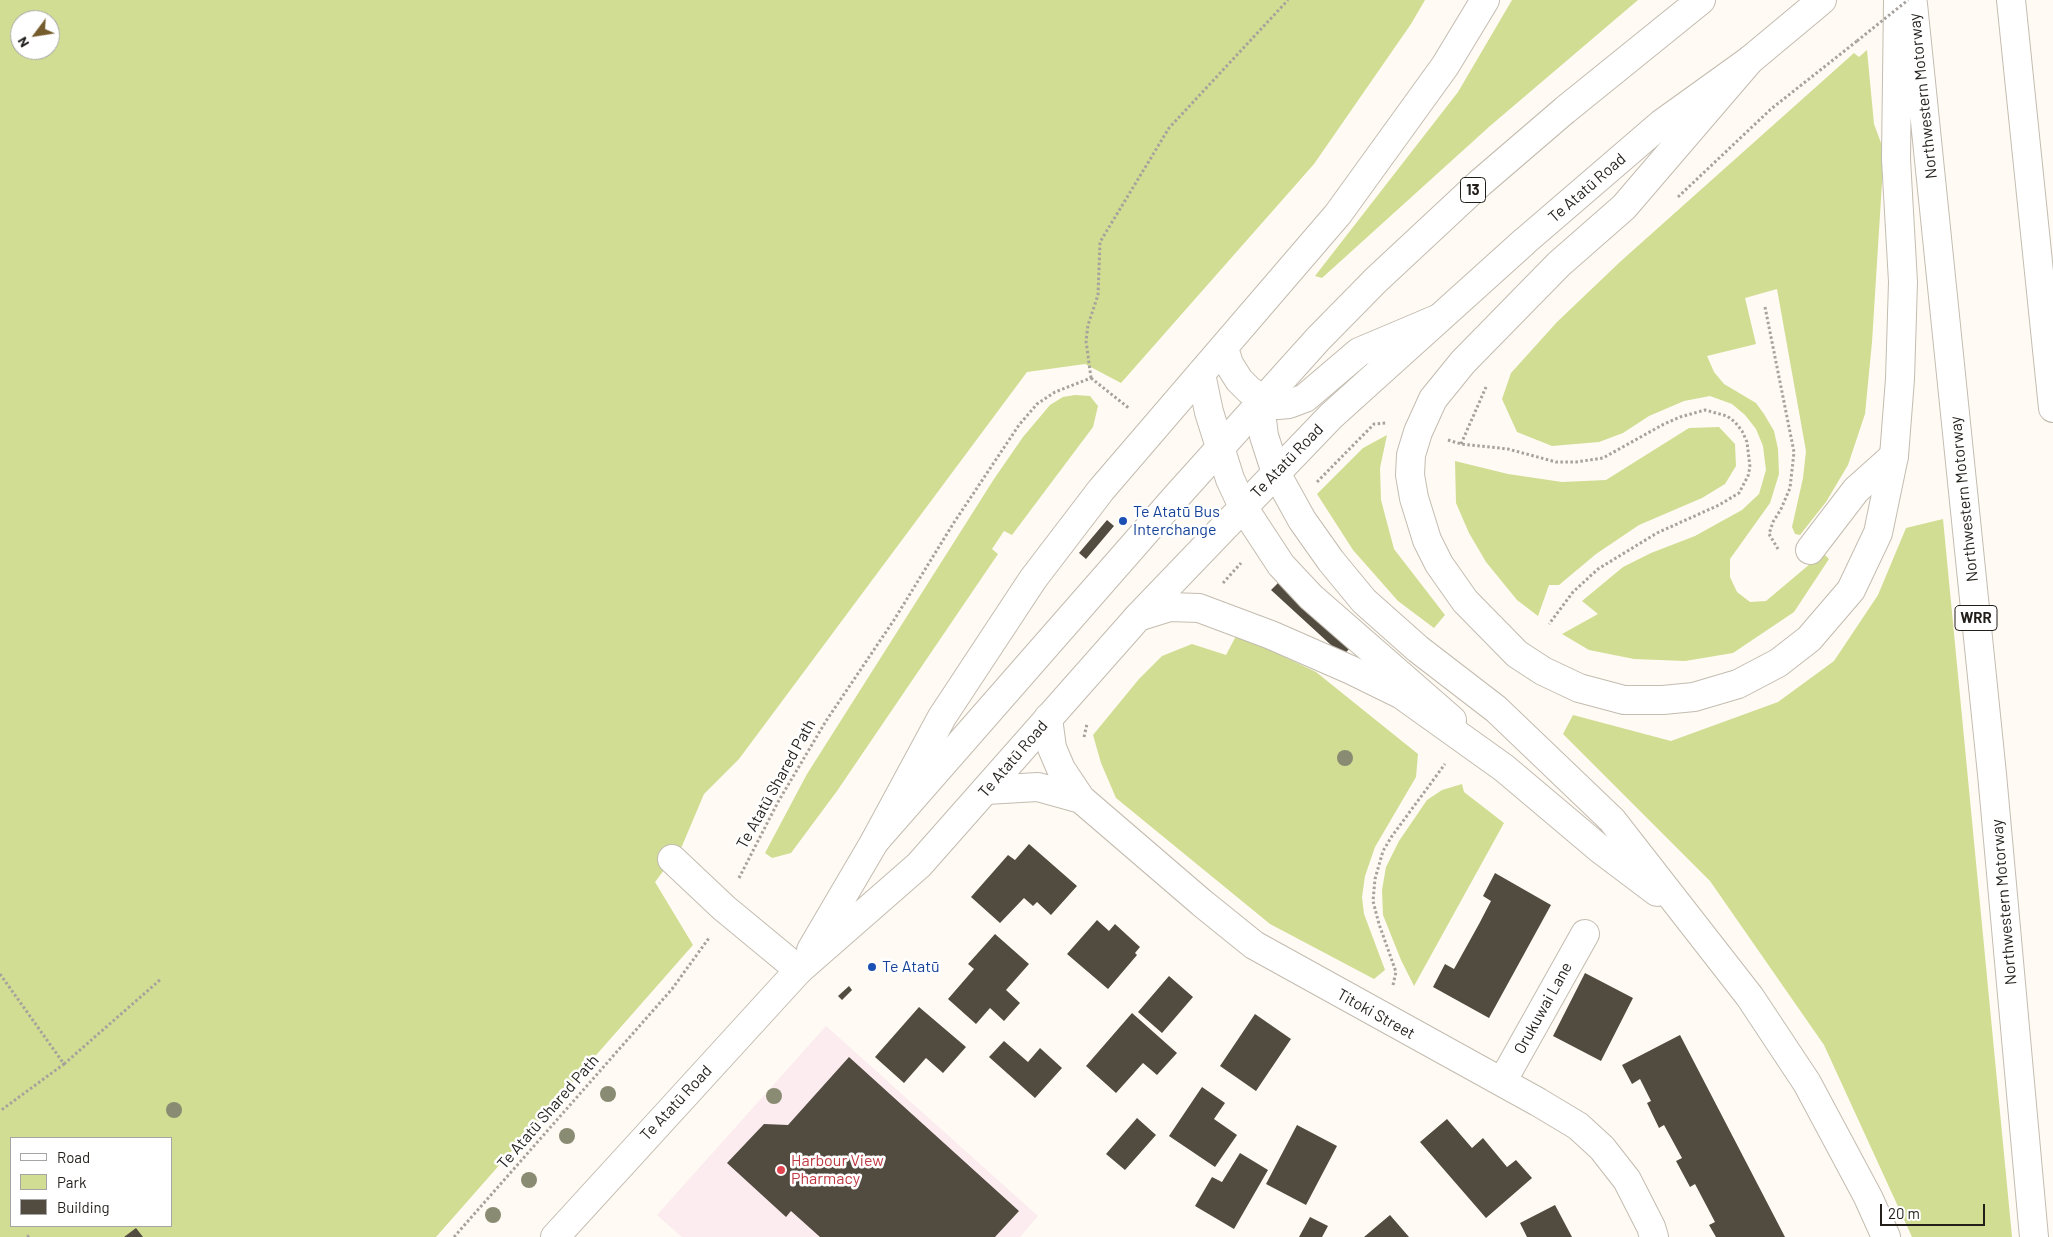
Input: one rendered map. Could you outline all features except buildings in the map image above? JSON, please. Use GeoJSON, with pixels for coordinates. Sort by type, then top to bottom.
{"type":"FeatureCollection","features":[{"type":"Feature","properties":{"kind":"main road"},"geometry":{"type":"LineString","coordinates":[[875,841],[942,717],[1033,579],[1102,490],[1338,214],[1445,66],[1485,0]]}},
{"type":"Feature","properties":{"kind":"main road","name":"Te Atatū Road"},"geometry":{"type":"LineString","coordinates":[[798,970],[875,841],[1262,399],[1376,280],[1480,183],[1565,110],[1702,0]]}},
{"type":"Feature","properties":{"kind":"main road","name":"Te Atatū Road"},"geometry":{"type":"LineString","coordinates":[[554,1237],[798,970],[919,865],[1138,617],[1331,416],[1437,319],[1661,124],[1750,60],[1822,0]]}},
{"type":"Feature","properties":{"kind":"main road"},"geometry":{"type":"LineString","coordinates":[[1750,60],[1624,207],[1559,264],[1463,362],[1434,399],[1418,432],[1411,455],[1410,475],[1414,498],[1427,540],[1439,564],[1465,601],[1517,654],[1543,671],[1580,688],[1624,700],[1663,700],[1694,697],[1738,684],[1778,663],[1809,639],[1852,590],[1878,533],[1894,456],[1900,379],[1903,282],[1896,159],[1898,0]]}},
{"type":"Feature","properties":{"kind":"main road","name":"Northwestern Motorway"},"geometry":{"type":"LineString","coordinates":[[1913,0],[1992,774],[2034,1237]]}},
{"type":"Feature","properties":{"kind":"main road"},"geometry":{"type":"LineString","coordinates":[[2011,0],[2053,408]]}},
{"type":"Feature","properties":{"kind":"main road"},"geometry":{"type":"LineString","coordinates":[[1224,348],[1229,364],[1238,380],[1262,399],[1278,405],[1289,404],[1305,398],[1359,352],[1437,319]]}},
{"type":"Feature","properties":{"kind":"main road"},"geometry":{"type":"LineString","coordinates":[[1201,374],[1219,448],[1243,507],[1281,565],[1311,597],[1426,696],[1504,768],[1600,849],[1689,917]]}},
{"type":"Feature","properties":{"kind":"main road"},"geometry":{"type":"LineString","coordinates":[[1262,399],[1264,436],[1276,473],[1302,520],[1331,561],[1364,601],[1418,649],[1496,709],[1612,820],[1750,997],[1807,1082],[1868,1197],[1886,1237]]}},
{"type":"Feature","properties":{"kind":"main road"},"geometry":{"type":"LineString","coordinates":[[1810,550],[1856,490],[1894,456]]}},
{"type":"Feature","properties":{"kind":"main road"},"geometry":{"type":"LineString","coordinates":[[1138,617],[1170,607],[1190,606],[1254,628],[1351,670],[1402,695],[1504,768]]}},
{"type":"Feature","properties":{"kind":"main road","name":"Titoki Street"},"geometry":{"type":"LineString","coordinates":[[1048,718],[1052,748],[1061,770],[1081,799],[1254,945],[1578,1126],[1602,1148],[1627,1180],[1651,1227],[1654,1237]]}},
{"type":"Feature","properties":{"kind":"main road","name":"Titoki Street"},"geometry":{"type":"LineString","coordinates":[[986,790],[1038,787],[1081,799]]}},
{"type":"Feature","properties":{"kind":"main road"},"geometry":{"type":"LineString","coordinates":[[672,859],[724,908],[798,970]]}},
{"type":"Feature","properties":{"kind":"main road","name":"Orukuwai Lane"},"geometry":{"type":"LineString","coordinates":[[1502,1082],[1585,934]]}},
{"type":"Feature","properties":{"kind":"path"},"geometry":{"type":"LineString","coordinates":[[1123,403],[1091,378],[1086,341],[1088,325],[1098,295],[1100,282],[1100,242],[1170,128],[1288,0]]}},
{"type":"Feature","properties":{"kind":"path"},"geometry":{"type":"LineString","coordinates":[[1856,41],[1908,0]]}},
{"type":"Feature","properties":{"kind":"path"},"geometry":{"type":"LineString","coordinates":[[1765,307],[1794,452],[1790,488],[1769,534],[1776,547],[1788,555],[1796,556],[1810,550]]}},
{"type":"Feature","properties":{"kind":"path","name":"Te Atatū Shared Path"},"geometry":{"type":"LineString","coordinates":[[454,1237],[672,989],[708,942],[778,802],[826,721],[894,620],[1019,425],[1038,404],[1054,392],[1091,378]]}},
{"type":"Feature","properties":{"kind":"path"},"geometry":{"type":"LineString","coordinates":[[1461,444],[1508,449],[1556,462],[1576,462],[1603,458],[1680,417],[1705,410],[1727,416],[1742,431],[1747,442],[1750,467],[1748,476],[1739,493],[1719,505],[1650,537],[1598,569],[1573,592],[1549,624]]}},
{"type":"Feature","properties":{"kind":"path"},"geometry":{"type":"LineString","coordinates":[[1310,488],[1374,424],[1388,423]]}},
{"type":"Feature","properties":{"kind":"path"},"geometry":{"type":"LineString","coordinates":[[1220,586],[1245,560]]}},
{"type":"Feature","properties":{"kind":"path"},"geometry":{"type":"LineString","coordinates":[[1082,746],[1088,721]]}},
{"type":"Feature","properties":{"kind":"path"},"geometry":{"type":"LineString","coordinates":[[1389,992],[1396,972],[1379,924],[1373,900],[1376,872],[1383,851],[1392,836],[1447,761]]}},
{"type":"Feature","properties":{"kind":"path"},"geometry":{"type":"LineString","coordinates":[[0,974],[64,1064]]}},
{"type":"Feature","properties":{"kind":"path"},"geometry":{"type":"LineString","coordinates":[[0,1111],[64,1064],[161,979]]}},
{"type":"Feature","properties":{"kind":"shaded area"},"geometry":{"type":"Polygon","coordinates":[[[826,1026],[1038,1216],[1020,1237],[682,1237],[657,1215],[826,1026]]]}},
{"type":"Feature","properties":{"kind":"green space"},"geometry":{"type":"Polygon","coordinates":[[[0,0],[1425,0],[1411,24],[1314,164],[1121,383],[1085,364],[1027,372],[739,759],[704,794],[682,846],[655,882],[693,945],[436,1237],[0,1237],[0,0]]]}},
{"type":"Feature","properties":{"kind":"green space"},"geometry":{"type":"Polygon","coordinates":[[[1512,0],[1638,0],[1490,126],[1322,278],[1315,276],[1458,92],[1512,0]]]}},
{"type":"Feature","properties":{"kind":"green space"},"geometry":{"type":"Polygon","coordinates":[[[1867,50],[1874,124],[1884,151],[1872,342],[1865,414],[1848,465],[1826,502],[1800,535],[1795,534],[1792,527],[1803,478],[1806,451],[1777,289],[1745,298],[1756,344],[1707,356],[1714,372],[1724,384],[1756,403],[1774,431],[1778,449],[1779,474],[1770,503],[1730,559],[1730,577],[1737,592],[1750,602],[1766,601],[1823,553],[1829,559],[1794,612],[1733,653],[1685,661],[1634,659],[1589,650],[1562,634],[1598,614],[1582,601],[1623,567],[1651,553],[1695,536],[1742,510],[1759,494],[1766,470],[1763,446],[1756,429],[1745,415],[1732,404],[1710,396],[1684,401],[1649,416],[1623,433],[1599,442],[1552,446],[1517,432],[1502,399],[1511,373],[1557,322],[1621,261],[1854,53],[1859,57],[1867,50]]]}},
{"type":"Feature","properties":{"kind":"green space"},"geometry":{"type":"Polygon","coordinates":[[[1075,395],[1090,396],[1098,406],[1093,427],[1012,535],[1004,531],[992,549],[998,554],[837,791],[791,853],[772,858],[765,853],[807,774],[994,479],[1023,437],[1050,405],[1063,397],[1075,395]]]}},
{"type":"Feature","properties":{"kind":"green space"},"geometry":{"type":"Polygon","coordinates":[[[1719,427],[1735,444],[1736,466],[1725,484],[1702,498],[1639,525],[1596,554],[1559,585],[1549,585],[1538,616],[1517,600],[1486,562],[1469,533],[1456,503],[1455,461],[1508,474],[1562,482],[1606,480],[1689,428],[1719,427]]]}},
{"type":"Feature","properties":{"kind":"green space"},"geometry":{"type":"Polygon","coordinates":[[[1387,435],[1380,468],[1381,500],[1394,549],[1445,615],[1434,628],[1398,601],[1353,550],[1317,494],[1363,448],[1387,435]]]}},
{"type":"Feature","properties":{"kind":"green space"},"geometry":{"type":"Polygon","coordinates":[[[1943,519],[2012,1237],[1912,1237],[1824,1045],[1710,881],[1563,734],[1573,715],[1671,741],[1778,702],[1834,661],[1878,595],[1906,528],[1943,519]]]}},
{"type":"Feature","properties":{"kind":"green space"},"geometry":{"type":"Polygon","coordinates":[[[1237,634],[1316,672],[1418,754],[1416,777],[1375,847],[1365,876],[1362,897],[1364,914],[1385,970],[1374,979],[1270,924],[1116,798],[1101,763],[1093,735],[1139,679],[1162,656],[1192,644],[1226,655],[1237,634]]]}},
{"type":"Feature","properties":{"kind":"green space"},"geometry":{"type":"Polygon","coordinates":[[[1462,784],[1464,792],[1504,823],[1414,986],[1401,960],[1383,915],[1382,890],[1386,867],[1399,841],[1427,800],[1442,790],[1462,784]]]}},
{"type":"Feature","properties":{"kind":"place","name":"Te Atatū Bus Interchange"},"geometry":{"type":"Point","coordinates":[1123,521]}},
{"type":"Feature","properties":{"kind":"place","name":"Te Atatū"},"geometry":{"type":"Point","coordinates":[872,967]}},
{"type":"Feature","properties":{"kind":"place","name":"Harbour View Pharmacy"},"geometry":{"type":"Point","coordinates":[781,1170]}}]}
